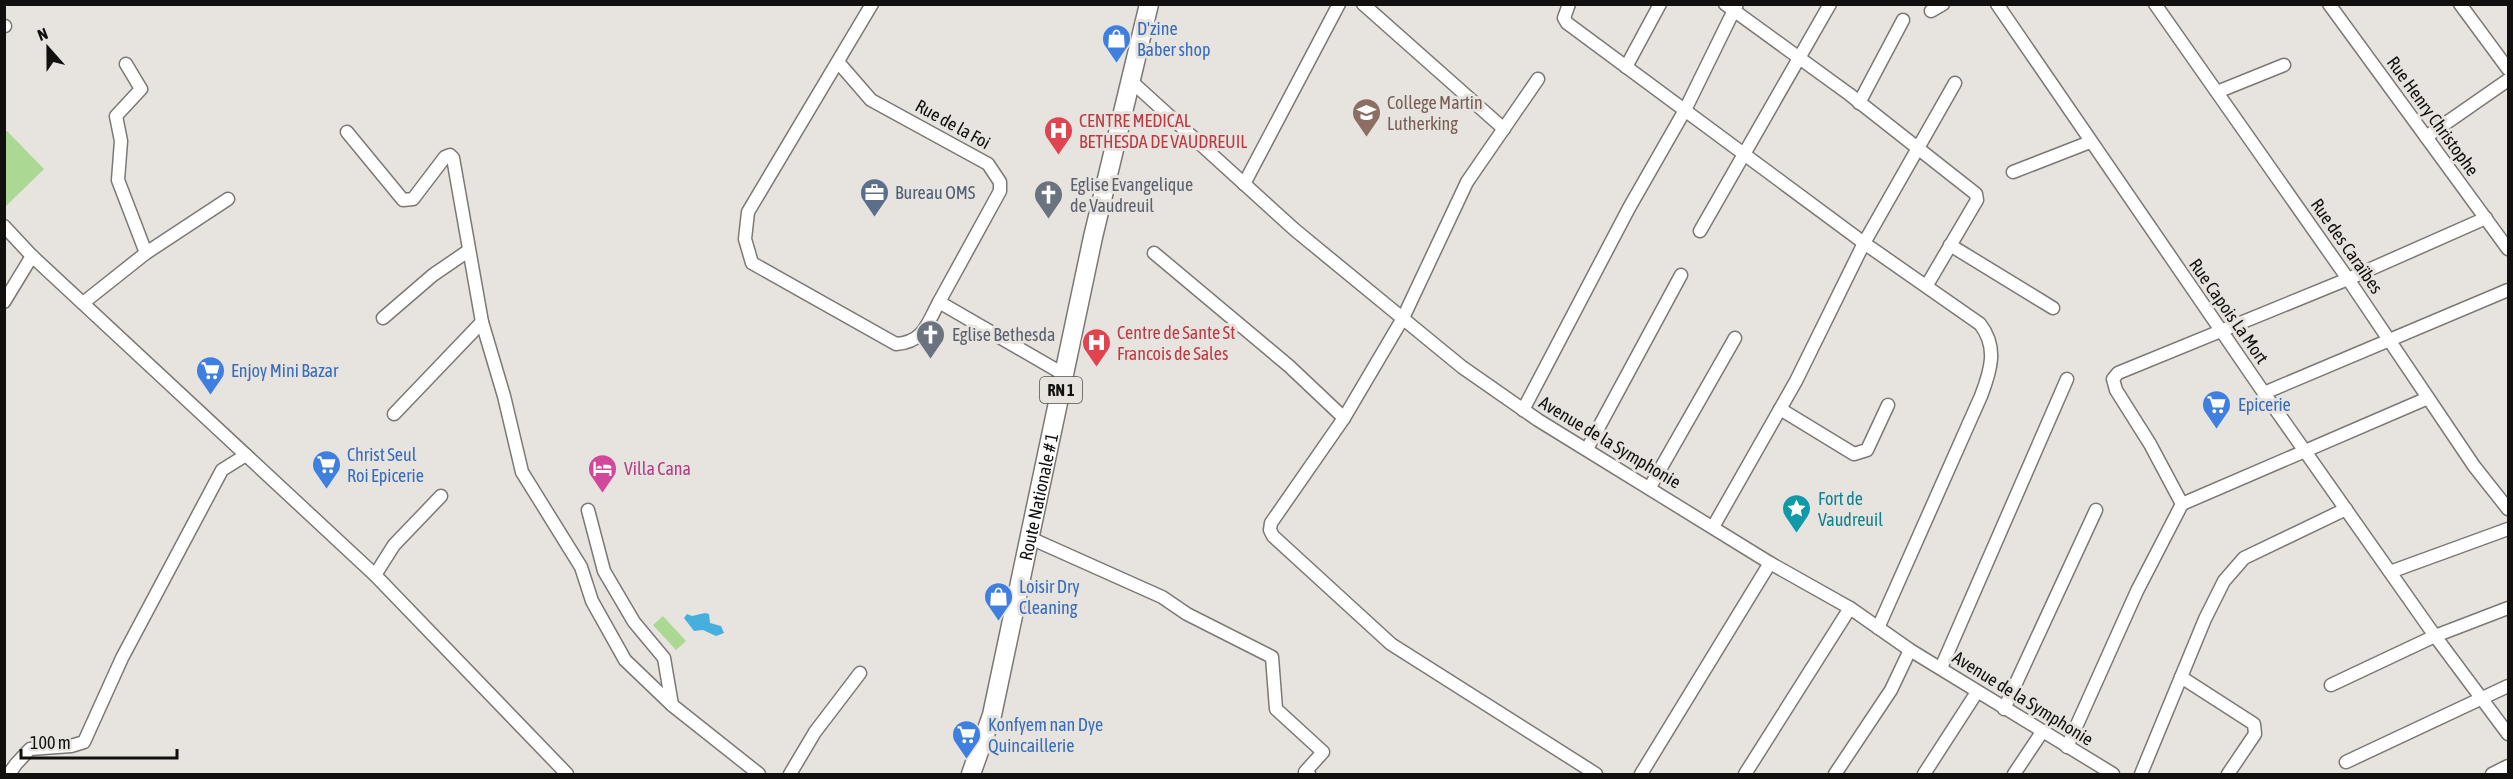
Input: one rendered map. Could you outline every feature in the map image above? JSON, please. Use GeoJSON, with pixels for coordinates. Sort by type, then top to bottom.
{"type":"FeatureCollection","features":[{"type":"Feature","properties":{"kind":"main road","name":"Route Nationale # 1"},"geometry":{"type":"LineString","coordinates":[[971,774],[992,715],[1097,217],[1149,4]]}},
{"type":"Feature","properties":{"kind":"street"},"geometry":{"type":"LineString","coordinates":[[872,4],[748,212],[746,239],[752,263],[896,344],[909,343],[919,338],[939,302],[1065,375]]}},
{"type":"Feature","properties":{"kind":"street"},"geometry":{"type":"LineString","coordinates":[[1244,184],[1339,4]]}},
{"type":"Feature","properties":{"kind":"street"},"geometry":{"type":"LineString","coordinates":[[1363,4],[1504,129]]}},
{"type":"Feature","properties":{"kind":"street"},"geometry":{"type":"LineString","coordinates":[[1569,4],[1564,18],[1567,23],[1864,243],[1980,324],[1988,334],[1991,341],[1991,370],[1878,628]]}},
{"type":"Feature","properties":{"kind":"street"},"geometry":{"type":"LineString","coordinates":[[1626,67],[1660,4]]}},
{"type":"Feature","properties":{"kind":"street"},"geometry":{"type":"LineString","coordinates":[[1700,231],[1830,4]]}},
{"type":"Feature","properties":{"kind":"street","name":"Rue Capois La Mort"},"geometry":{"type":"LineString","coordinates":[[1997,4],[2264,393],[2435,636],[2508,734]]}},
{"type":"Feature","properties":{"kind":"street","name":"Rue des Caraïbes"},"geometry":{"type":"LineString","coordinates":[[2156,4],[2348,279],[2474,466],[2508,509]]}},
{"type":"Feature","properties":{"kind":"street","name":"Rue Henry Christophe"},"geometry":{"type":"LineString","coordinates":[[2329,4],[2508,249]]}},
{"type":"Feature","properties":{"kind":"street"},"geometry":{"type":"LineString","coordinates":[[2460,4],[2508,69]]}},
{"type":"Feature","properties":{"kind":"street"},"geometry":{"type":"LineString","coordinates":[[1522,410],[1629,208],[1685,110],[1732,7],[1919,148],[1978,197],[1927,285]]}},
{"type":"Feature","properties":{"kind":"street"},"geometry":{"type":"LineString","coordinates":[[1859,103],[1903,20]]}},
{"type":"Feature","properties":{"kind":"street","name":"Rue de la Foi"},"geometry":{"type":"LineString","coordinates":[[838,62],[871,100],[988,164],[1000,182],[1000,191],[939,302]]}},
{"type":"Feature","properties":{"kind":"street"},"geometry":{"type":"LineString","coordinates":[[126,64],[141,89],[116,116],[121,141],[117,180],[146,253]]}},
{"type":"Feature","properties":{"kind":"street"},"geometry":{"type":"LineString","coordinates":[[2217,92],[2284,65]]}},
{"type":"Feature","properties":{"kind":"street"},"geometry":{"type":"LineString","coordinates":[[1538,79],[1467,182],[1403,318],[1344,418],[1271,523],[1269,530],[1391,644],[1596,774]]}},
{"type":"Feature","properties":{"kind":"street"},"geometry":{"type":"LineString","coordinates":[[2426,137],[2508,80]]}},
{"type":"Feature","properties":{"kind":"street","name":"Avenue de la Symphonie"},"geometry":{"type":"LineString","coordinates":[[1131,81],[1295,230],[1462,367],[1522,410],[1770,563],[1850,608],[1910,650],[2106,773]]}},
{"type":"Feature","properties":{"kind":"street"},"geometry":{"type":"LineString","coordinates":[[1713,527],[1780,409],[1864,243],[1955,83]]}},
{"type":"Feature","properties":{"kind":"street"},"geometry":{"type":"LineString","coordinates":[[347,132],[403,200],[413,199],[445,157],[450,155],[453,158],[482,322],[504,396],[522,472],[581,567],[592,601],[625,660],[672,705],[759,774]]}},
{"type":"Feature","properties":{"kind":"street"},"geometry":{"type":"LineString","coordinates":[[2013,172],[2090,142]]}},
{"type":"Feature","properties":{"kind":"street"},"geometry":{"type":"LineString","coordinates":[[82,303],[146,253],[228,199]]}},
{"type":"Feature","properties":{"kind":"street"},"geometry":{"type":"LineString","coordinates":[[2182,504],[2150,444],[2116,390],[2113,379],[2118,373],[2348,279],[2486,218]]}},
{"type":"Feature","properties":{"kind":"street"},"geometry":{"type":"LineString","coordinates":[[4,226],[32,256],[375,575],[567,774]]}},
{"type":"Feature","properties":{"kind":"street"},"geometry":{"type":"LineString","coordinates":[[1950,245],[2053,308]]}},
{"type":"Feature","properties":{"kind":"street"},"geometry":{"type":"LineString","coordinates":[[383,318],[434,275],[468,251]]}},
{"type":"Feature","properties":{"kind":"street"},"geometry":{"type":"LineString","coordinates":[[1154,253],[1289,366],[1344,418]]}},
{"type":"Feature","properties":{"kind":"street"},"geometry":{"type":"LineString","coordinates":[[4,302],[32,256]]}},
{"type":"Feature","properties":{"kind":"street"},"geometry":{"type":"LineString","coordinates":[[1587,449],[1681,275]]}},
{"type":"Feature","properties":{"kind":"street"},"geometry":{"type":"LineString","coordinates":[[2264,393],[2508,290]]}},
{"type":"Feature","properties":{"kind":"street"},"geometry":{"type":"LineString","coordinates":[[394,414],[482,322]]}},
{"type":"Feature","properties":{"kind":"street"},"geometry":{"type":"LineString","coordinates":[[1650,487],[1735,338]]}},
{"type":"Feature","properties":{"kind":"street"},"geometry":{"type":"LineString","coordinates":[[1941,668],[2067,379]]}},
{"type":"Feature","properties":{"kind":"street"},"geometry":{"type":"LineString","coordinates":[[2067,747],[2138,591],[2182,504],[2428,398]]}},
{"type":"Feature","properties":{"kind":"street"},"geometry":{"type":"LineString","coordinates":[[1780,409],[1854,454],[1860,454],[1867,450],[1888,405]]}},
{"type":"Feature","properties":{"kind":"street"},"geometry":{"type":"LineString","coordinates":[[9,774],[30,749],[71,746],[84,742],[122,658],[222,470],[246,455]]}},
{"type":"Feature","properties":{"kind":"street"},"geometry":{"type":"LineString","coordinates":[[375,575],[394,545],[441,496]]}},
{"type":"Feature","properties":{"kind":"street"},"geometry":{"type":"LineString","coordinates":[[2141,774],[2224,581],[2244,558],[2346,509]]}},
{"type":"Feature","properties":{"kind":"street"},"geometry":{"type":"LineString","coordinates":[[588,510],[604,571],[634,622],[664,658],[672,705]]}},
{"type":"Feature","properties":{"kind":"street"},"geometry":{"type":"LineString","coordinates":[[2004,709],[2096,510]]}},
{"type":"Feature","properties":{"kind":"street"},"geometry":{"type":"LineString","coordinates":[[2390,572],[2508,530]]}},
{"type":"Feature","properties":{"kind":"street"},"geometry":{"type":"LineString","coordinates":[[1030,538],[1162,597],[1187,614],[1272,657],[1276,709],[1323,752],[1305,773]]}},
{"type":"Feature","properties":{"kind":"street"},"geometry":{"type":"LineString","coordinates":[[1641,774],[1770,563]]}},
{"type":"Feature","properties":{"kind":"street"},"geometry":{"type":"LineString","coordinates":[[1745,774],[1850,608]]}},
{"type":"Feature","properties":{"kind":"street"},"geometry":{"type":"LineString","coordinates":[[2331,685],[2435,636],[2508,608]]}},
{"type":"Feature","properties":{"kind":"street"},"geometry":{"type":"LineString","coordinates":[[1835,774],[1891,690],[1910,650]]}},
{"type":"Feature","properties":{"kind":"street"},"geometry":{"type":"LineString","coordinates":[[790,774],[814,732],[860,673]]}},
{"type":"Feature","properties":{"kind":"street"},"geometry":{"type":"LineString","coordinates":[[2181,677],[2254,724],[2255,734],[2228,774]]}},
{"type":"Feature","properties":{"kind":"street"},"geometry":{"type":"LineString","coordinates":[[2346,762],[2480,697],[2508,686]]}},
{"type":"Feature","properties":{"kind":"street"},"geometry":{"type":"LineString","coordinates":[[1924,774],[1977,692]]}},
{"type":"Feature","properties":{"kind":"street"},"geometry":{"type":"LineString","coordinates":[[2014,774],[2042,732]]}},
{"type":"Feature","properties":{"kind":"street"},"geometry":{"type":"LineString","coordinates":[[2492,774],[2508,766]]}},
{"type":"Feature","properties":{"kind":"green space"},"geometry":{"type":"Polygon","coordinates":[[[7,131],[44,169],[5,207],[4,133],[7,131]]]}},
{"type":"Feature","properties":{"kind":"green space"},"geometry":{"type":"Polygon","coordinates":[[[663,616],[686,641],[676,650],[653,625],[663,616]]]}},
{"type":"Feature","properties":{"kind":"water"},"geometry":{"type":"Polygon","coordinates":[[[687,614],[692,616],[709,614],[710,623],[721,626],[724,633],[716,636],[703,630],[694,631],[684,618],[687,614]]]}},
{"type":"Feature","properties":{"kind":"place","name":"D'zine Baber shop"},"geometry":{"type":"Point","coordinates":[1116,64]}},
{"type":"Feature","properties":{"kind":"place","name":"College Martin Lutherking"},"geometry":{"type":"Point","coordinates":[1366,138]}},
{"type":"Feature","properties":{"kind":"place","name":"CENTRE MEDICAL BETHESDA DE VAUDREUIL"},"geometry":{"type":"Point","coordinates":[1058,156]}},
{"type":"Feature","properties":{"kind":"place","name":"Bureau OMS"},"geometry":{"type":"Point","coordinates":[874,218]}},
{"type":"Feature","properties":{"kind":"place","name":"Eglise Evangelique de Vaudreuil"},"geometry":{"type":"Point","coordinates":[1049,220]}},
{"type":"Feature","properties":{"kind":"place","name":"Eglise Bethesda"},"geometry":{"type":"Point","coordinates":[931,360]}},
{"type":"Feature","properties":{"kind":"place","name":"Centre de Sante St Francois de Sales"},"geometry":{"type":"Point","coordinates":[1096,368]}},
{"type":"Feature","properties":{"kind":"place","name":"Enjoy Mini Bazar"},"geometry":{"type":"Point","coordinates":[210,396]}},
{"type":"Feature","properties":{"kind":"place","name":"Epicerie"},"geometry":{"type":"Point","coordinates":[2217,430]}},
{"type":"Feature","properties":{"kind":"place","name":"Christ Seul Roi Epicerie"},"geometry":{"type":"Point","coordinates":[326,490]}},
{"type":"Feature","properties":{"kind":"place","name":"Villa Cana"},"geometry":{"type":"Point","coordinates":[603,494]}},
{"type":"Feature","properties":{"kind":"place","name":"Fort de Vaudreuil"},"geometry":{"type":"Point","coordinates":[1797,534]}},
{"type":"Feature","properties":{"kind":"place","name":"Loisir Dry Cleaning"},"geometry":{"type":"Point","coordinates":[998,622]}},
{"type":"Feature","properties":{"kind":"place","name":"Konfyem nan Dye Quincaillerie"},"geometry":{"type":"Point","coordinates":[967,760]}}]}
